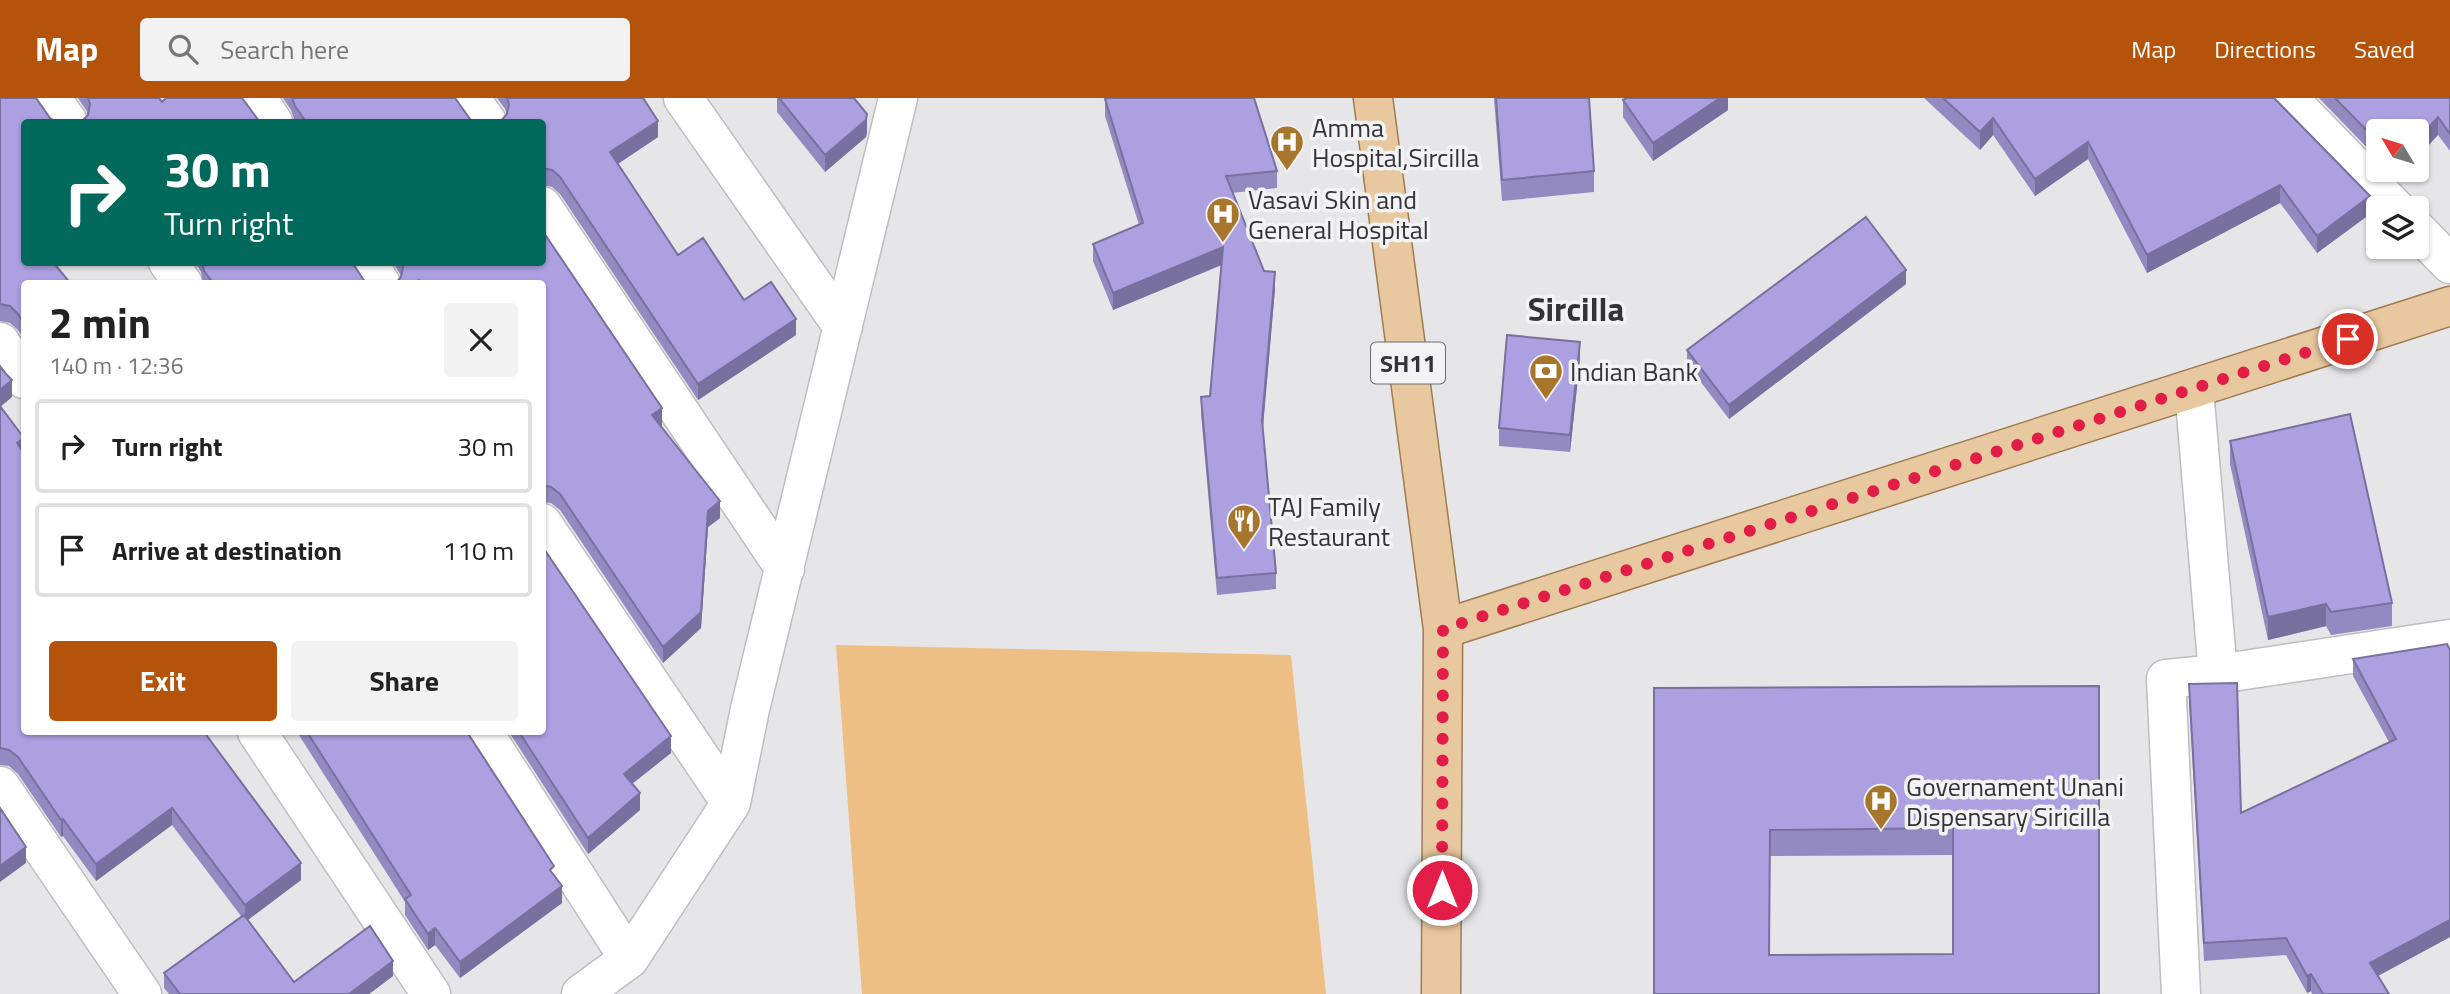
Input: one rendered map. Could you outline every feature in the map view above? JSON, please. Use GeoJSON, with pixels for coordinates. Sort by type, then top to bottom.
{"type":"FeatureCollection","features":[{"type":"Feature","properties":{"kind":"main road","name":"SH11"},"geometry":{"type":"LineString","coordinates":[[1373,98],[1443,629],[1441,994]]}},
{"type":"Feature","properties":{"kind":"main road"},"geometry":{"type":"LineString","coordinates":[[1443,629],[2450,306]]}},
{"type":"Feature","properties":{"kind":"street"},"geometry":{"type":"LineString","coordinates":[[51,98],[66,119]]}},
{"type":"Feature","properties":{"kind":"street"},"geometry":{"type":"LineString","coordinates":[[257,98],[270,119]]}},
{"type":"Feature","properties":{"kind":"street"},"geometry":{"type":"LineString","coordinates":[[470,98],[484,119]]}},
{"type":"Feature","properties":{"kind":"street"},"geometry":{"type":"LineString","coordinates":[[682,98],[843,327]]}},
{"type":"Feature","properties":{"kind":"street"},"geometry":{"type":"LineString","coordinates":[[581,994],[629,959],[731,803],[750,709],[898,98]]}},
{"type":"Feature","properties":{"kind":"street"},"geometry":{"type":"LineString","coordinates":[[2288,98],[2383,196]]}},
{"type":"Feature","properties":{"kind":"street"},"geometry":{"type":"LineString","coordinates":[[546,212],[785,569]]}},
{"type":"Feature","properties":{"kind":"street"},"geometry":{"type":"LineString","coordinates":[[2429,242],[2450,264]]}},
{"type":"Feature","properties":{"kind":"street"},"geometry":{"type":"LineString","coordinates":[[0,342],[21,374]]}},
{"type":"Feature","properties":{"kind":"street"},"geometry":{"type":"LineString","coordinates":[[2194,389],[2218,674]]}},
{"type":"Feature","properties":{"kind":"street"},"geometry":{"type":"LineString","coordinates":[[546,529],[731,803]]}},
{"type":"Feature","properties":{"kind":"street"},"geometry":{"type":"LineString","coordinates":[[2181,994],[2166,679],[2218,674],[2450,639]]}},
{"type":"Feature","properties":{"kind":"street"},"geometry":{"type":"LineString","coordinates":[[259,735],[430,994]]}},
{"type":"Feature","properties":{"kind":"street"},"geometry":{"type":"LineString","coordinates":[[485,735],[629,959]]}},
{"type":"Feature","properties":{"kind":"street"},"geometry":{"type":"LineString","coordinates":[[0,786],[142,994]]}},
{"type":"Feature","properties":{"kind":"shaded area"},"geometry":{"type":"Polygon","coordinates":[[[836,645],[1291,655],[1326,994],[862,994],[836,645]]]}},
{"type":"Feature","properties":{"kind":"building"},"geometry":{"type":"Polygon","coordinates":[[[0,98],[36,98],[52,119],[21,119],[21,266],[56,266],[68,280],[21,280],[21,318],[10,306],[0,304],[0,98]]]}},
{"type":"Feature","properties":{"kind":"building"},"geometry":{"type":"Polygon","coordinates":[[[88,98],[159,98],[162,102],[166,98],[242,98],[258,119],[84,119],[88,115],[88,98]]]}},
{"type":"Feature","properties":{"kind":"building"},"geometry":{"type":"Polygon","coordinates":[[[292,98],[455,98],[470,119],[304,119],[292,98]]]}},
{"type":"Feature","properties":{"kind":"building"},"geometry":{"type":"Polygon","coordinates":[[[507,98],[643,98],[658,121],[610,152],[678,255],[703,238],[744,300],[771,282],[796,319],[698,384],[560,177],[546,169],[546,119],[503,119],[509,104],[507,98]]]}},
{"type":"Feature","properties":{"kind":"building"},"geometry":{"type":"Polygon","coordinates":[[[779,98],[854,98],[867,114],[866,120],[825,155],[779,98]]]}},
{"type":"Feature","properties":{"kind":"building"},"geometry":{"type":"Polygon","coordinates":[[[1254,98],[1277,171],[1226,176],[1264,271],[1275,272],[1262,420],[1276,573],[1217,578],[1201,397],[1210,396],[1223,247],[1113,293],[1093,244],[1143,223],[1105,99],[1254,98]]]}},
{"type":"Feature","properties":{"kind":"building"},"geometry":{"type":"Polygon","coordinates":[[[1496,98],[1589,98],[1594,171],[1502,180],[1496,98]]]}},
{"type":"Feature","properties":{"kind":"building"},"geometry":{"type":"Polygon","coordinates":[[[1720,98],[1653,143],[1623,100],[1720,98]]]}},
{"type":"Feature","properties":{"kind":"building"},"geometry":{"type":"Polygon","coordinates":[[[1943,98],[2274,98],[2370,196],[2366,196],[2366,199],[2317,236],[2280,185],[2147,255],[2088,142],[2035,179],[1993,118],[1980,132],[1943,98]]]}},
{"type":"Feature","properties":{"kind":"building"},"geometry":{"type":"Polygon","coordinates":[[[2335,98],[2450,98],[2450,134],[2438,117],[2429,127],[2429,119],[2366,119],[2366,130],[2335,98]]]}},
{"type":"Feature","properties":{"kind":"building"},"geometry":{"type":"Polygon","coordinates":[[[1866,217],[1906,270],[1729,405],[1687,350],[1866,217]]]}},
{"type":"Feature","properties":{"kind":"building"},"geometry":{"type":"Polygon","coordinates":[[[546,236],[662,408],[652,415],[720,501],[708,511],[701,612],[663,647],[560,494],[546,486],[546,280],[398,280],[403,267],[546,266],[546,236]]]}},
{"type":"Feature","properties":{"kind":"building"},"geometry":{"type":"Polygon","coordinates":[[[203,266],[355,266],[364,280],[211,280],[203,266]]]}},
{"type":"Feature","properties":{"kind":"building"},"geometry":{"type":"Polygon","coordinates":[[[1507,335],[1580,342],[1570,435],[1499,428],[1507,335]]]}},
{"type":"Feature","properties":{"kind":"building"},"geometry":{"type":"Polygon","coordinates":[[[0,366],[12,380],[0,390],[0,366]]]}},
{"type":"Feature","properties":{"kind":"building"},"geometry":{"type":"Polygon","coordinates":[[[0,406],[21,434],[21,440],[17,443],[21,449],[21,735],[206,735],[301,863],[245,905],[172,808],[96,864],[63,819],[61,820],[18,757],[9,750],[0,748],[0,406]]]}},
{"type":"Feature","properties":{"kind":"building"},"geometry":{"type":"Polygon","coordinates":[[[2350,414],[2392,603],[2331,612],[2326,604],[2268,617],[2230,441],[2350,414]]]}},
{"type":"Feature","properties":{"kind":"building"},"geometry":{"type":"Polygon","coordinates":[[[546,552],[671,736],[624,774],[640,793],[588,838],[521,735],[546,735],[546,552]]]}},
{"type":"Feature","properties":{"kind":"building"},"geometry":{"type":"Polygon","coordinates":[[[2447,644],[2450,650],[2450,920],[2370,963],[2389,994],[2323,994],[2311,974],[2307,976],[2286,938],[2204,943],[2189,684],[2237,683],[2241,813],[2396,739],[2353,659],[2447,644]]]}},
{"type":"Feature","properties":{"kind":"building"},"geometry":{"type":"Polygon","coordinates":[[[2099,686],[2099,994],[1654,994],[1654,688],[2099,686]],[[1953,828],[1770,830],[1769,955],[1953,954],[1953,828]]]}},
{"type":"Feature","properties":{"kind":"building"},"geometry":{"type":"Polygon","coordinates":[[[309,735],[469,735],[554,866],[550,870],[562,886],[460,962],[435,928],[428,934],[405,899],[411,895],[309,735]]]}},
{"type":"Feature","properties":{"kind":"building"},"geometry":{"type":"Polygon","coordinates":[[[0,808],[26,847],[0,866],[0,808]]]}},
{"type":"Feature","properties":{"kind":"building"},"geometry":{"type":"Polygon","coordinates":[[[244,915],[294,982],[370,926],[393,961],[349,994],[180,994],[164,973],[244,915]]]}},
{"type":"Feature","properties":{"kind":"place","name":"Amma Hospital,Sircilla"},"geometry":{"type":"Point","coordinates":[1287,172]}},
{"type":"Feature","properties":{"kind":"place","name":"Vasavi Skin and General Hospital"},"geometry":{"type":"Point","coordinates":[1223,244]}},
{"type":"Feature","properties":{"kind":"place","name":"Indian Bank"},"geometry":{"type":"Point","coordinates":[1546,401]}},
{"type":"Feature","properties":{"kind":"place","name":"TAJ Family Restaurant"},"geometry":{"type":"Point","coordinates":[1244,551]}},
{"type":"Feature","properties":{"kind":"place","name":"Governament Unani Dispensary Siricilla"},"geometry":{"type":"Point","coordinates":[1881,831]}},
{"type":"Feature","properties":{"kind":"district","name":"Sircilla"},"geometry":{"type":"Point","coordinates":[1576,309]}},
{"type":"Feature","properties":{"kind":"route"},"geometry":{"type":"LineString","coordinates":[[1442,890],[1443,629],[2348,339]]}}]}
